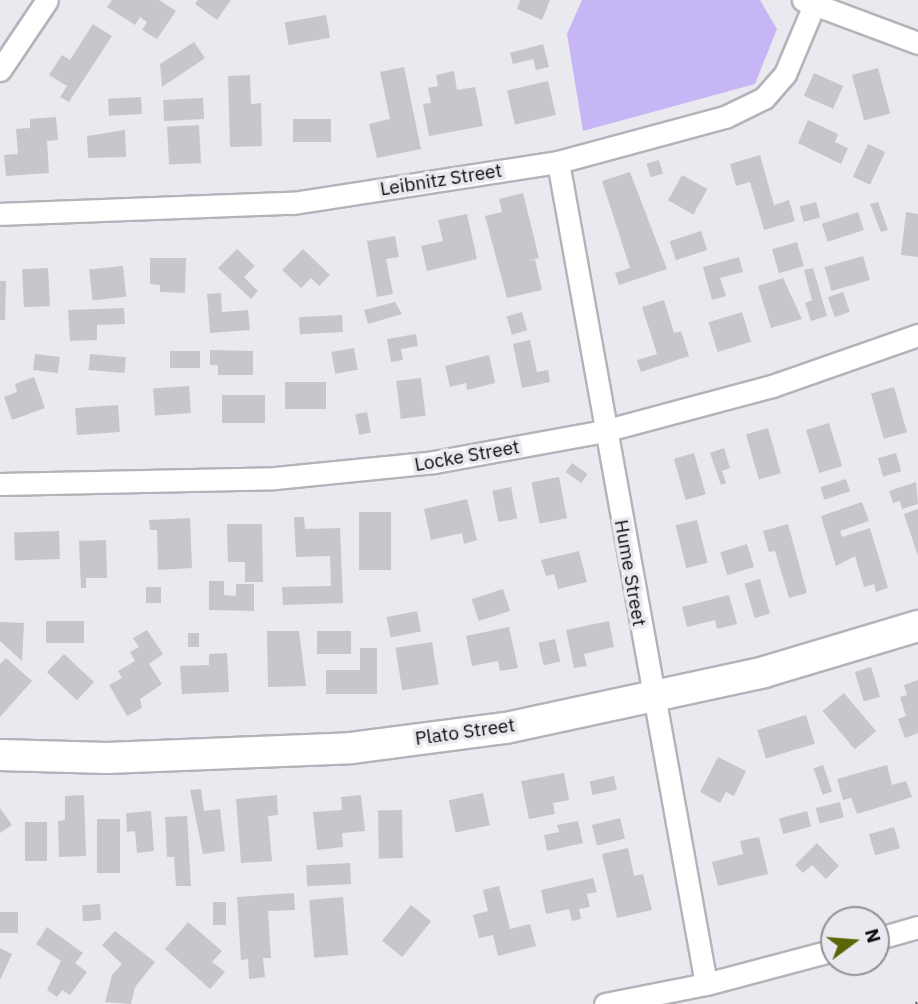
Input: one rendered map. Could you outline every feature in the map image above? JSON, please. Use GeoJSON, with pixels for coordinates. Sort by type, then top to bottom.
{"type":"FeatureCollection","features":[{"type":"Feature","properties":{"kind":"street"},"geometry":{"type":"LineString","coordinates":[[0,70],[47,0]]}},
{"type":"Feature","properties":{"kind":"street"},"geometry":{"type":"LineString","coordinates":[[809,2],[918,43]]}},
{"type":"Feature","properties":{"kind":"street","name":"Leibnitz Street"},"geometry":{"type":"LineString","coordinates":[[0,214],[293,202],[558,162],[725,117],[765,99],[785,74],[809,2]]}},
{"type":"Feature","properties":{"kind":"street","name":"Hume Street"},"geometry":{"type":"LineString","coordinates":[[558,162],[604,431],[706,984]]}},
{"type":"Feature","properties":{"kind":"street","name":"Locke Street"},"geometry":{"type":"LineString","coordinates":[[0,484],[355,472],[604,431],[772,386],[918,335]]}},
{"type":"Feature","properties":{"kind":"street","name":"Plato Street"},"geometry":{"type":"LineString","coordinates":[[0,755],[107,758],[351,748],[506,728],[764,672],[918,626]]}},
{"type":"Feature","properties":{"kind":"street"},"geometry":{"type":"LineString","coordinates":[[890,935],[918,927]]}},
{"type":"Feature","properties":{"kind":"street"},"geometry":{"type":"LineString","coordinates":[[605,1004],[706,984],[820,954]]}},
{"type":"Feature","properties":{"kind":"shaded area"},"geometry":{"type":"Polygon","coordinates":[[[582,0],[760,0],[777,29],[755,84],[583,131],[567,34],[582,0]]]}},
{"type":"Feature","properties":{"kind":"building"},"geometry":{"type":"Polygon","coordinates":[[[112,0],[159,0],[176,11],[157,39],[142,30],[147,22],[140,17],[135,25],[107,7],[112,0]]]}},
{"type":"Feature","properties":{"kind":"building"},"geometry":{"type":"Polygon","coordinates":[[[198,0],[231,0],[217,20],[195,4],[198,0]]]}},
{"type":"Feature","properties":{"kind":"building"},"geometry":{"type":"Polygon","coordinates":[[[520,0],[550,0],[542,20],[517,9],[520,0]]]}},
{"type":"Feature","properties":{"kind":"building"},"geometry":{"type":"Polygon","coordinates":[[[326,15],[330,38],[289,45],[285,22],[326,15]]]}},
{"type":"Feature","properties":{"kind":"building"},"geometry":{"type":"Polygon","coordinates":[[[93,24],[112,36],[69,102],[60,97],[67,86],[49,75],[62,55],[70,60],[93,24]]]}},
{"type":"Feature","properties":{"kind":"building"},"geometry":{"type":"Polygon","coordinates":[[[194,42],[205,58],[162,87],[160,64],[194,42]]]}},
{"type":"Feature","properties":{"kind":"building"},"geometry":{"type":"Polygon","coordinates":[[[543,44],[549,67],[536,70],[533,59],[513,64],[510,53],[543,44]]]}},
{"type":"Feature","properties":{"kind":"building"},"geometry":{"type":"Polygon","coordinates":[[[404,67],[421,149],[377,158],[369,124],[390,119],[380,72],[404,67]]]}},
{"type":"Feature","properties":{"kind":"building"},"geometry":{"type":"Polygon","coordinates":[[[878,68],[890,113],[864,120],[852,75],[878,68]]]}},
{"type":"Feature","properties":{"kind":"building"},"geometry":{"type":"Polygon","coordinates":[[[454,71],[457,90],[475,87],[483,126],[429,136],[423,104],[431,103],[428,88],[438,86],[436,75],[454,71]]]}},
{"type":"Feature","properties":{"kind":"building"},"geometry":{"type":"Polygon","coordinates":[[[814,73],[843,86],[833,109],[804,96],[814,73]]]}},
{"type":"Feature","properties":{"kind":"building"},"geometry":{"type":"Polygon","coordinates":[[[250,75],[251,104],[261,103],[262,146],[230,147],[228,76],[250,75]]]}},
{"type":"Feature","properties":{"kind":"building"},"geometry":{"type":"Polygon","coordinates":[[[548,81],[556,115],[515,125],[507,90],[548,81]]]}},
{"type":"Feature","properties":{"kind":"building"},"geometry":{"type":"Polygon","coordinates":[[[141,97],[142,114],[109,116],[108,99],[141,97]]]}},
{"type":"Feature","properties":{"kind":"building"},"geometry":{"type":"Polygon","coordinates":[[[203,98],[204,119],[164,121],[163,100],[203,98]]]}},
{"type":"Feature","properties":{"kind":"building"},"geometry":{"type":"Polygon","coordinates":[[[56,117],[58,140],[47,141],[49,173],[6,176],[4,155],[18,154],[16,129],[30,128],[30,119],[56,117]]]}},
{"type":"Feature","properties":{"kind":"building"},"geometry":{"type":"Polygon","coordinates":[[[293,119],[331,119],[331,142],[293,142],[293,119]]]}},
{"type":"Feature","properties":{"kind":"building"},"geometry":{"type":"Polygon","coordinates":[[[808,120],[838,134],[835,142],[848,148],[841,164],[798,143],[808,120]]]}},
{"type":"Feature","properties":{"kind":"building"},"geometry":{"type":"Polygon","coordinates":[[[199,125],[201,163],[169,165],[167,127],[199,125]]]}},
{"type":"Feature","properties":{"kind":"building"},"geometry":{"type":"Polygon","coordinates":[[[125,130],[126,157],[88,158],[87,136],[125,130]]]}},
{"type":"Feature","properties":{"kind":"building"},"geometry":{"type":"Polygon","coordinates":[[[868,144],[885,152],[870,185],[853,177],[868,144]]]}},
{"type":"Feature","properties":{"kind":"building"},"geometry":{"type":"Polygon","coordinates":[[[760,155],[774,205],[789,200],[795,221],[764,230],[750,182],[736,186],[730,164],[760,155]]]}},
{"type":"Feature","properties":{"kind":"building"},"geometry":{"type":"Polygon","coordinates":[[[659,160],[663,173],[651,177],[647,164],[659,160]]]}},
{"type":"Feature","properties":{"kind":"building"},"geometry":{"type":"Polygon","coordinates":[[[630,172],[667,269],[619,285],[615,273],[630,268],[602,181],[630,172]]]}},
{"type":"Feature","properties":{"kind":"building"},"geometry":{"type":"Polygon","coordinates":[[[682,175],[707,189],[693,214],[668,200],[682,175]]]}},
{"type":"Feature","properties":{"kind":"building"},"geometry":{"type":"Polygon","coordinates":[[[523,193],[539,258],[528,261],[535,260],[542,290],[507,298],[485,216],[502,212],[499,199],[523,193]]]}},
{"type":"Feature","properties":{"kind":"building"},"geometry":{"type":"Polygon","coordinates":[[[816,202],[820,217],[804,222],[800,206],[816,202]]]}},
{"type":"Feature","properties":{"kind":"building"},"geometry":{"type":"Polygon","coordinates":[[[878,202],[888,230],[881,232],[870,204],[878,202]]]}},
{"type":"Feature","properties":{"kind":"building"},"geometry":{"type":"Polygon","coordinates":[[[858,212],[864,230],[828,242],[822,224],[858,212]]]}},
{"type":"Feature","properties":{"kind":"building"},"geometry":{"type":"Polygon","coordinates":[[[906,212],[918,214],[918,257],[901,255],[906,212]]]}},
{"type":"Feature","properties":{"kind":"building"},"geometry":{"type":"Polygon","coordinates":[[[467,214],[477,259],[427,271],[421,246],[443,241],[438,220],[467,214]]]}},
{"type":"Feature","properties":{"kind":"building"},"geometry":{"type":"Polygon","coordinates":[[[701,231],[707,250],[676,260],[670,241],[701,231]]]}},
{"type":"Feature","properties":{"kind":"building"},"geometry":{"type":"Polygon","coordinates":[[[395,236],[399,257],[386,259],[393,294],[377,297],[367,241],[395,236]]]}},
{"type":"Feature","properties":{"kind":"building"},"geometry":{"type":"Polygon","coordinates":[[[797,242],[804,266],[779,273],[772,249],[797,242]]]}},
{"type":"Feature","properties":{"kind":"building"},"geometry":{"type":"Polygon","coordinates":[[[237,249],[255,266],[244,277],[258,291],[251,299],[218,268],[237,249]]]}},
{"type":"Feature","properties":{"kind":"building"},"geometry":{"type":"Polygon","coordinates":[[[303,249],[330,275],[319,286],[311,278],[301,288],[282,270],[303,249]]]}},
{"type":"Feature","properties":{"kind":"building"},"geometry":{"type":"Polygon","coordinates":[[[863,256],[870,280],[831,291],[825,267],[863,256]]]}},
{"type":"Feature","properties":{"kind":"building"},"geometry":{"type":"Polygon","coordinates":[[[739,257],[743,272],[720,278],[726,296],[712,300],[703,267],[739,257]]]}},
{"type":"Feature","properties":{"kind":"building"},"geometry":{"type":"Polygon","coordinates":[[[150,258],[186,258],[185,293],[160,292],[160,285],[150,284],[150,258]]]}},
{"type":"Feature","properties":{"kind":"building"},"geometry":{"type":"Polygon","coordinates":[[[123,266],[126,297],[92,300],[89,270],[123,266]]]}},
{"type":"Feature","properties":{"kind":"building"},"geometry":{"type":"Polygon","coordinates":[[[48,268],[50,306],[24,307],[22,269],[48,268]]]}},
{"type":"Feature","properties":{"kind":"building"},"geometry":{"type":"Polygon","coordinates":[[[813,268],[827,316],[811,321],[805,303],[812,300],[804,270],[813,268]]]}},
{"type":"Feature","properties":{"kind":"building"},"geometry":{"type":"Polygon","coordinates":[[[783,278],[802,319],[771,328],[758,286],[783,278]]]}},
{"type":"Feature","properties":{"kind":"building"},"geometry":{"type":"Polygon","coordinates":[[[0,281],[6,281],[5,320],[0,320],[0,281]]]}},
{"type":"Feature","properties":{"kind":"building"},"geometry":{"type":"Polygon","coordinates":[[[843,292],[850,312],[835,317],[828,297],[843,292]]]}},
{"type":"Feature","properties":{"kind":"building"},"geometry":{"type":"Polygon","coordinates":[[[221,293],[222,312],[248,310],[250,330],[210,333],[207,294],[221,293]]]}},
{"type":"Feature","properties":{"kind":"building"},"geometry":{"type":"Polygon","coordinates":[[[664,300],[674,333],[681,331],[689,356],[641,372],[637,360],[657,354],[642,307],[664,300]]]}},
{"type":"Feature","properties":{"kind":"building"},"geometry":{"type":"Polygon","coordinates":[[[395,302],[402,314],[368,324],[364,310],[395,302]]]}},
{"type":"Feature","properties":{"kind":"building"},"geometry":{"type":"Polygon","coordinates":[[[124,308],[125,324],[97,325],[97,340],[70,341],[68,310],[124,308]]]}},
{"type":"Feature","properties":{"kind":"building"},"geometry":{"type":"Polygon","coordinates":[[[522,312],[527,330],[512,335],[507,316],[522,312]]]}},
{"type":"Feature","properties":{"kind":"building"},"geometry":{"type":"Polygon","coordinates":[[[742,312],[751,342],[718,352],[709,322],[742,312]]]}},
{"type":"Feature","properties":{"kind":"building"},"geometry":{"type":"Polygon","coordinates":[[[342,315],[343,332],[300,334],[299,317],[342,315]]]}},
{"type":"Feature","properties":{"kind":"building"},"geometry":{"type":"Polygon","coordinates":[[[416,334],[418,346],[401,349],[403,360],[391,362],[387,339],[416,334]]]}},
{"type":"Feature","properties":{"kind":"building"},"geometry":{"type":"Polygon","coordinates":[[[530,340],[537,372],[548,370],[550,382],[522,388],[513,344],[530,340]]]}},
{"type":"Feature","properties":{"kind":"building"},"geometry":{"type":"Polygon","coordinates":[[[354,348],[358,370],[335,374],[331,352],[354,348]]]}},
{"type":"Feature","properties":{"kind":"building"},"geometry":{"type":"Polygon","coordinates":[[[210,350],[253,351],[253,375],[218,375],[218,365],[210,365],[210,350]]]}},
{"type":"Feature","properties":{"kind":"building"},"geometry":{"type":"Polygon","coordinates":[[[170,351],[200,351],[200,368],[170,368],[170,351]]]}},
{"type":"Feature","properties":{"kind":"building"},"geometry":{"type":"Polygon","coordinates":[[[35,354],[60,357],[58,373],[33,370],[35,354]]]}},
{"type":"Feature","properties":{"kind":"building"},"geometry":{"type":"Polygon","coordinates":[[[90,354],[126,357],[124,373],[89,370],[90,354]]]}},
{"type":"Feature","properties":{"kind":"building"},"geometry":{"type":"Polygon","coordinates":[[[489,355],[495,383],[467,390],[466,383],[450,387],[445,366],[489,355]]]}},
{"type":"Feature","properties":{"kind":"building"},"geometry":{"type":"Polygon","coordinates":[[[34,377],[45,408],[12,420],[4,397],[17,392],[15,384],[34,377]]]}},
{"type":"Feature","properties":{"kind":"building"},"geometry":{"type":"Polygon","coordinates":[[[421,378],[426,416],[401,419],[396,381],[421,378]]]}},
{"type":"Feature","properties":{"kind":"building"},"geometry":{"type":"Polygon","coordinates":[[[285,382],[326,382],[326,409],[285,409],[285,382]]]}},
{"type":"Feature","properties":{"kind":"building"},"geometry":{"type":"Polygon","coordinates":[[[189,386],[191,413],[155,415],[153,389],[189,386]]]}},
{"type":"Feature","properties":{"kind":"building"},"geometry":{"type":"Polygon","coordinates":[[[894,387],[907,432],[884,439],[871,394],[894,387]]]}},
{"type":"Feature","properties":{"kind":"building"},"geometry":{"type":"Polygon","coordinates":[[[222,395],[265,395],[265,423],[222,423],[222,395]]]}},
{"type":"Feature","properties":{"kind":"building"},"geometry":{"type":"Polygon","coordinates":[[[118,405],[120,432],[77,435],[75,408],[118,405]]]}},
{"type":"Feature","properties":{"kind":"building"},"geometry":{"type":"Polygon","coordinates":[[[367,412],[371,433],[359,435],[355,414],[367,412]]]}},
{"type":"Feature","properties":{"kind":"building"},"geometry":{"type":"Polygon","coordinates":[[[829,423],[842,466],[819,473],[806,430],[829,423]]]}},
{"type":"Feature","properties":{"kind":"building"},"geometry":{"type":"Polygon","coordinates":[[[768,428],[781,473],[759,480],[746,434],[768,428]]]}},
{"type":"Feature","properties":{"kind":"building"},"geometry":{"type":"Polygon","coordinates":[[[724,448],[730,468],[722,471],[726,483],[721,485],[710,453],[724,448]]]}},
{"type":"Feature","properties":{"kind":"building"},"geometry":{"type":"Polygon","coordinates":[[[694,453],[706,494],[686,500],[674,459],[694,453]]]}},
{"type":"Feature","properties":{"kind":"building"},"geometry":{"type":"Polygon","coordinates":[[[896,453],[901,471],[883,477],[878,458],[896,453]]]}},
{"type":"Feature","properties":{"kind":"building"},"geometry":{"type":"Polygon","coordinates":[[[572,463],[588,474],[581,483],[566,472],[572,463]]]}},
{"type":"Feature","properties":{"kind":"building"},"geometry":{"type":"Polygon","coordinates":[[[559,477],[567,518],[540,524],[532,482],[559,477]]]}},
{"type":"Feature","properties":{"kind":"building"},"geometry":{"type":"Polygon","coordinates":[[[846,479],[850,491],[824,500],[820,487],[846,479]]]}},
{"type":"Feature","properties":{"kind":"building"},"geometry":{"type":"Polygon","coordinates":[[[916,482],[918,504],[902,509],[900,501],[893,503],[889,491],[916,482]]]}},
{"type":"Feature","properties":{"kind":"building"},"geometry":{"type":"Polygon","coordinates":[[[511,487],[517,518],[498,522],[492,491],[511,487]]]}},
{"type":"Feature","properties":{"kind":"building"},"geometry":{"type":"Polygon","coordinates":[[[467,499],[477,540],[464,544],[462,533],[431,540],[424,509],[467,499]]]}},
{"type":"Feature","properties":{"kind":"building"},"geometry":{"type":"Polygon","coordinates":[[[862,502],[869,521],[840,531],[842,537],[870,528],[888,588],[876,592],[874,584],[864,587],[855,556],[836,566],[821,516],[862,502]]]}},
{"type":"Feature","properties":{"kind":"building"},"geometry":{"type":"Polygon","coordinates":[[[918,509],[918,556],[904,514],[918,509]]]}},
{"type":"Feature","properties":{"kind":"building"},"geometry":{"type":"Polygon","coordinates":[[[359,512],[391,512],[391,570],[359,570],[359,512]]]}},
{"type":"Feature","properties":{"kind":"building"},"geometry":{"type":"Polygon","coordinates":[[[294,517],[304,517],[305,529],[340,528],[343,603],[283,605],[282,587],[331,586],[330,556],[296,557],[294,517]]]}},
{"type":"Feature","properties":{"kind":"building"},"geometry":{"type":"Polygon","coordinates":[[[190,518],[192,568],[158,570],[157,530],[150,530],[149,520],[190,518]]]}},
{"type":"Feature","properties":{"kind":"building"},"geometry":{"type":"Polygon","coordinates":[[[697,520],[708,563],[686,568],[676,525],[697,520]]]}},
{"type":"Feature","properties":{"kind":"building"},"geometry":{"type":"Polygon","coordinates":[[[227,524],[262,524],[263,582],[245,582],[245,562],[228,562],[227,524]]]}},
{"type":"Feature","properties":{"kind":"building"},"geometry":{"type":"Polygon","coordinates":[[[788,524],[807,593],[789,598],[775,551],[769,552],[763,531],[788,524]]]}},
{"type":"Feature","properties":{"kind":"building"},"geometry":{"type":"Polygon","coordinates":[[[59,531],[60,559],[15,561],[14,533],[59,531]]]}},
{"type":"Feature","properties":{"kind":"building"},"geometry":{"type":"Polygon","coordinates":[[[106,540],[107,578],[86,578],[86,588],[81,588],[79,541],[106,540]]]}},
{"type":"Feature","properties":{"kind":"building"},"geometry":{"type":"Polygon","coordinates":[[[747,544],[754,567],[727,575],[720,552],[747,544]]]}},
{"type":"Feature","properties":{"kind":"building"},"geometry":{"type":"Polygon","coordinates":[[[579,551],[587,582],[558,589],[554,574],[546,576],[541,560],[579,551]]]}},
{"type":"Feature","properties":{"kind":"building"},"geometry":{"type":"Polygon","coordinates":[[[760,579],[770,614],[755,618],[745,583],[760,579]]]}},
{"type":"Feature","properties":{"kind":"building"},"geometry":{"type":"Polygon","coordinates":[[[209,581],[224,581],[224,595],[236,596],[236,584],[254,584],[254,611],[209,610],[209,581]]]}},
{"type":"Feature","properties":{"kind":"building"},"geometry":{"type":"Polygon","coordinates":[[[146,587],[161,587],[161,603],[146,603],[146,587]]]}},
{"type":"Feature","properties":{"kind":"building"},"geometry":{"type":"Polygon","coordinates":[[[503,589],[510,611],[479,621],[472,599],[503,589]]]}},
{"type":"Feature","properties":{"kind":"building"},"geometry":{"type":"Polygon","coordinates":[[[729,595],[737,624],[717,629],[715,620],[687,627],[682,607],[729,595]]]}},
{"type":"Feature","properties":{"kind":"building"},"geometry":{"type":"Polygon","coordinates":[[[417,611],[421,632],[391,638],[387,617],[417,611]]]}},
{"type":"Feature","properties":{"kind":"building"},"geometry":{"type":"Polygon","coordinates":[[[46,621],[84,621],[84,643],[46,643],[46,621]]]}},
{"type":"Feature","properties":{"kind":"building"},"geometry":{"type":"Polygon","coordinates":[[[609,621],[614,647],[584,654],[587,666],[574,668],[566,630],[609,621]]]}},
{"type":"Feature","properties":{"kind":"building"},"geometry":{"type":"Polygon","coordinates":[[[0,622],[24,623],[22,661],[0,641],[0,622]]]}},
{"type":"Feature","properties":{"kind":"building"},"geometry":{"type":"Polygon","coordinates":[[[509,627],[518,668],[500,671],[498,661],[472,666],[466,636],[509,627]]]}},
{"type":"Feature","properties":{"kind":"building"},"geometry":{"type":"Polygon","coordinates":[[[147,630],[163,654],[149,664],[162,684],[140,699],[142,708],[127,716],[109,685],[122,678],[118,671],[135,661],[130,652],[139,647],[133,638],[147,630]]]}},
{"type":"Feature","properties":{"kind":"building"},"geometry":{"type":"Polygon","coordinates":[[[267,631],[299,631],[306,686],[268,687],[267,631]]]}},
{"type":"Feature","properties":{"kind":"building"},"geometry":{"type":"Polygon","coordinates":[[[317,631],[351,631],[351,654],[317,654],[317,631]]]}},
{"type":"Feature","properties":{"kind":"building"},"geometry":{"type":"Polygon","coordinates":[[[188,633],[199,633],[199,647],[188,647],[188,633]]]}},
{"type":"Feature","properties":{"kind":"building"},"geometry":{"type":"Polygon","coordinates":[[[555,639],[560,661],[544,665],[538,643],[555,639]]]}},
{"type":"Feature","properties":{"kind":"building"},"geometry":{"type":"Polygon","coordinates":[[[432,642],[439,684],[402,690],[395,648],[432,642]]]}},
{"type":"Feature","properties":{"kind":"building"},"geometry":{"type":"Polygon","coordinates":[[[360,648],[377,648],[377,694],[326,694],[326,670],[360,670],[360,648]]]}},
{"type":"Feature","properties":{"kind":"building"},"geometry":{"type":"Polygon","coordinates":[[[227,653],[229,692],[182,694],[180,666],[209,665],[209,654],[227,653]]]}},
{"type":"Feature","properties":{"kind":"building"},"geometry":{"type":"Polygon","coordinates":[[[64,654],[94,682],[77,700],[47,672],[64,654]]]}},
{"type":"Feature","properties":{"kind":"building"},"geometry":{"type":"Polygon","coordinates":[[[6,658],[32,681],[0,717],[0,664],[6,658]]]}},
{"type":"Feature","properties":{"kind":"building"},"geometry":{"type":"Polygon","coordinates":[[[871,667],[880,697],[864,702],[855,672],[871,667]]]}},
{"type":"Feature","properties":{"kind":"building"},"geometry":{"type":"Polygon","coordinates":[[[918,680],[918,733],[905,738],[898,719],[906,716],[900,697],[907,695],[904,685],[918,680]]]}},
{"type":"Feature","properties":{"kind":"building"},"geometry":{"type":"Polygon","coordinates":[[[844,693],[876,731],[855,749],[823,711],[844,693]]]}},
{"type":"Feature","properties":{"kind":"building"},"geometry":{"type":"Polygon","coordinates":[[[806,715],[815,744],[766,759],[757,730],[806,715]]]}},
{"type":"Feature","properties":{"kind":"building"},"geometry":{"type":"Polygon","coordinates":[[[718,757],[746,771],[734,796],[726,792],[720,803],[700,792],[718,757]]]}},
{"type":"Feature","properties":{"kind":"building"},"geometry":{"type":"Polygon","coordinates":[[[823,765],[832,791],[823,795],[814,768],[823,765]]]}},
{"type":"Feature","properties":{"kind":"building"},"geometry":{"type":"Polygon","coordinates":[[[887,765],[892,785],[906,781],[912,797],[857,814],[851,798],[843,800],[837,779],[887,765]]]}},
{"type":"Feature","properties":{"kind":"building"},"geometry":{"type":"Polygon","coordinates":[[[564,773],[569,800],[553,803],[555,814],[529,819],[521,781],[564,773]]]}},
{"type":"Feature","properties":{"kind":"building"},"geometry":{"type":"Polygon","coordinates":[[[614,776],[617,790],[592,795],[590,781],[614,776]]]}},
{"type":"Feature","properties":{"kind":"building"},"geometry":{"type":"Polygon","coordinates":[[[201,789],[204,811],[220,809],[225,851],[203,854],[190,790],[201,789]]]}},
{"type":"Feature","properties":{"kind":"building"},"geometry":{"type":"Polygon","coordinates":[[[483,793],[490,825],[456,833],[449,800],[483,793]]]}},
{"type":"Feature","properties":{"kind":"building"},"geometry":{"type":"Polygon","coordinates":[[[84,795],[86,856],[59,857],[58,821],[65,820],[65,796],[84,795]]]}},
{"type":"Feature","properties":{"kind":"building"},"geometry":{"type":"Polygon","coordinates":[[[277,795],[278,815],[268,816],[272,861],[241,863],[236,799],[277,795]]]}},
{"type":"Feature","properties":{"kind":"building"},"geometry":{"type":"Polygon","coordinates":[[[361,795],[365,831],[342,833],[343,847],[317,850],[313,812],[342,810],[341,797],[361,795]]]}},
{"type":"Feature","properties":{"kind":"building"},"geometry":{"type":"Polygon","coordinates":[[[840,802],[844,818],[820,824],[816,808],[840,802]]]}},
{"type":"Feature","properties":{"kind":"building"},"geometry":{"type":"Polygon","coordinates":[[[0,808],[12,825],[0,833],[0,808]]]}},
{"type":"Feature","properties":{"kind":"building"},"geometry":{"type":"Polygon","coordinates":[[[378,810],[402,810],[403,858],[379,858],[378,810]]]}},
{"type":"Feature","properties":{"kind":"building"},"geometry":{"type":"Polygon","coordinates":[[[151,811],[154,851],[137,853],[135,831],[127,832],[126,813],[151,811]]]}},
{"type":"Feature","properties":{"kind":"building"},"geometry":{"type":"Polygon","coordinates":[[[807,811],[811,826],[783,834],[779,819],[807,811]]]}},
{"type":"Feature","properties":{"kind":"building"},"geometry":{"type":"Polygon","coordinates":[[[187,816],[191,886],[176,886],[174,857],[167,857],[165,817],[187,816]]]}},
{"type":"Feature","properties":{"kind":"building"},"geometry":{"type":"Polygon","coordinates":[[[620,818],[625,838],[597,845],[592,825],[620,818]]]}},
{"type":"Feature","properties":{"kind":"building"},"geometry":{"type":"Polygon","coordinates":[[[97,819],[120,819],[120,873],[97,873],[97,819]]]}},
{"type":"Feature","properties":{"kind":"building"},"geometry":{"type":"Polygon","coordinates":[[[578,821],[583,843],[547,851],[544,835],[559,832],[557,825],[578,821]]]}},
{"type":"Feature","properties":{"kind":"building"},"geometry":{"type":"Polygon","coordinates":[[[25,822],[47,822],[47,861],[25,861],[25,822]]]}},
{"type":"Feature","properties":{"kind":"building"},"geometry":{"type":"Polygon","coordinates":[[[894,827],[900,848],[875,855],[869,834],[894,827]]]}},
{"type":"Feature","properties":{"kind":"building"},"geometry":{"type":"Polygon","coordinates":[[[759,837],[768,874],[718,886],[712,862],[743,854],[740,841],[759,837]]]}},
{"type":"Feature","properties":{"kind":"building"},"geometry":{"type":"Polygon","coordinates":[[[817,843],[839,866],[826,879],[812,865],[803,873],[795,865],[817,843]]]}},
{"type":"Feature","properties":{"kind":"building"},"geometry":{"type":"Polygon","coordinates":[[[628,848],[634,876],[643,874],[652,910],[617,918],[602,854],[628,848]]]}},
{"type":"Feature","properties":{"kind":"building"},"geometry":{"type":"Polygon","coordinates":[[[350,863],[351,884],[307,886],[306,865],[350,863]]]}},
{"type":"Feature","properties":{"kind":"building"},"geometry":{"type":"Polygon","coordinates":[[[593,878],[597,892],[587,894],[590,907],[579,909],[581,919],[572,921],[569,909],[546,914],[541,890],[593,878]]]}},
{"type":"Feature","properties":{"kind":"building"},"geometry":{"type":"Polygon","coordinates":[[[499,886],[510,929],[530,924],[536,946],[498,956],[493,935],[479,938],[473,915],[488,911],[483,890],[499,886]]]}},
{"type":"Feature","properties":{"kind":"building"},"geometry":{"type":"Polygon","coordinates":[[[294,893],[295,910],[268,911],[271,958],[263,958],[265,977],[249,979],[248,959],[241,960],[237,897],[294,893]]]}},
{"type":"Feature","properties":{"kind":"building"},"geometry":{"type":"Polygon","coordinates":[[[343,897],[348,955],[314,958],[309,900],[343,897]]]}},
{"type":"Feature","properties":{"kind":"building"},"geometry":{"type":"Polygon","coordinates":[[[213,902],[226,902],[226,925],[213,925],[213,902]]]}},
{"type":"Feature","properties":{"kind":"building"},"geometry":{"type":"Polygon","coordinates":[[[100,904],[101,920],[83,921],[82,905],[100,904]]]}},
{"type":"Feature","properties":{"kind":"building"},"geometry":{"type":"Polygon","coordinates":[[[411,905],[431,921],[402,957],[382,941],[411,905]]]}},
{"type":"Feature","properties":{"kind":"building"},"geometry":{"type":"Polygon","coordinates":[[[0,912],[18,912],[18,933],[0,933],[0,912]]]}},
{"type":"Feature","properties":{"kind":"building"},"geometry":{"type":"Polygon","coordinates":[[[188,922],[222,951],[212,962],[225,972],[210,989],[165,949],[188,922]]]}},
{"type":"Feature","properties":{"kind":"building"},"geometry":{"type":"Polygon","coordinates":[[[47,927],[83,953],[75,963],[87,972],[70,995],[62,990],[57,997],[47,990],[61,961],[36,944],[47,927]]]}},
{"type":"Feature","properties":{"kind":"building"},"geometry":{"type":"Polygon","coordinates":[[[115,931],[155,962],[135,987],[131,1004],[105,1002],[112,975],[122,964],[102,945],[115,931]]]}},
{"type":"Feature","properties":{"kind":"building"},"geometry":{"type":"Polygon","coordinates":[[[0,948],[12,954],[0,980],[0,948]]]}}]}
